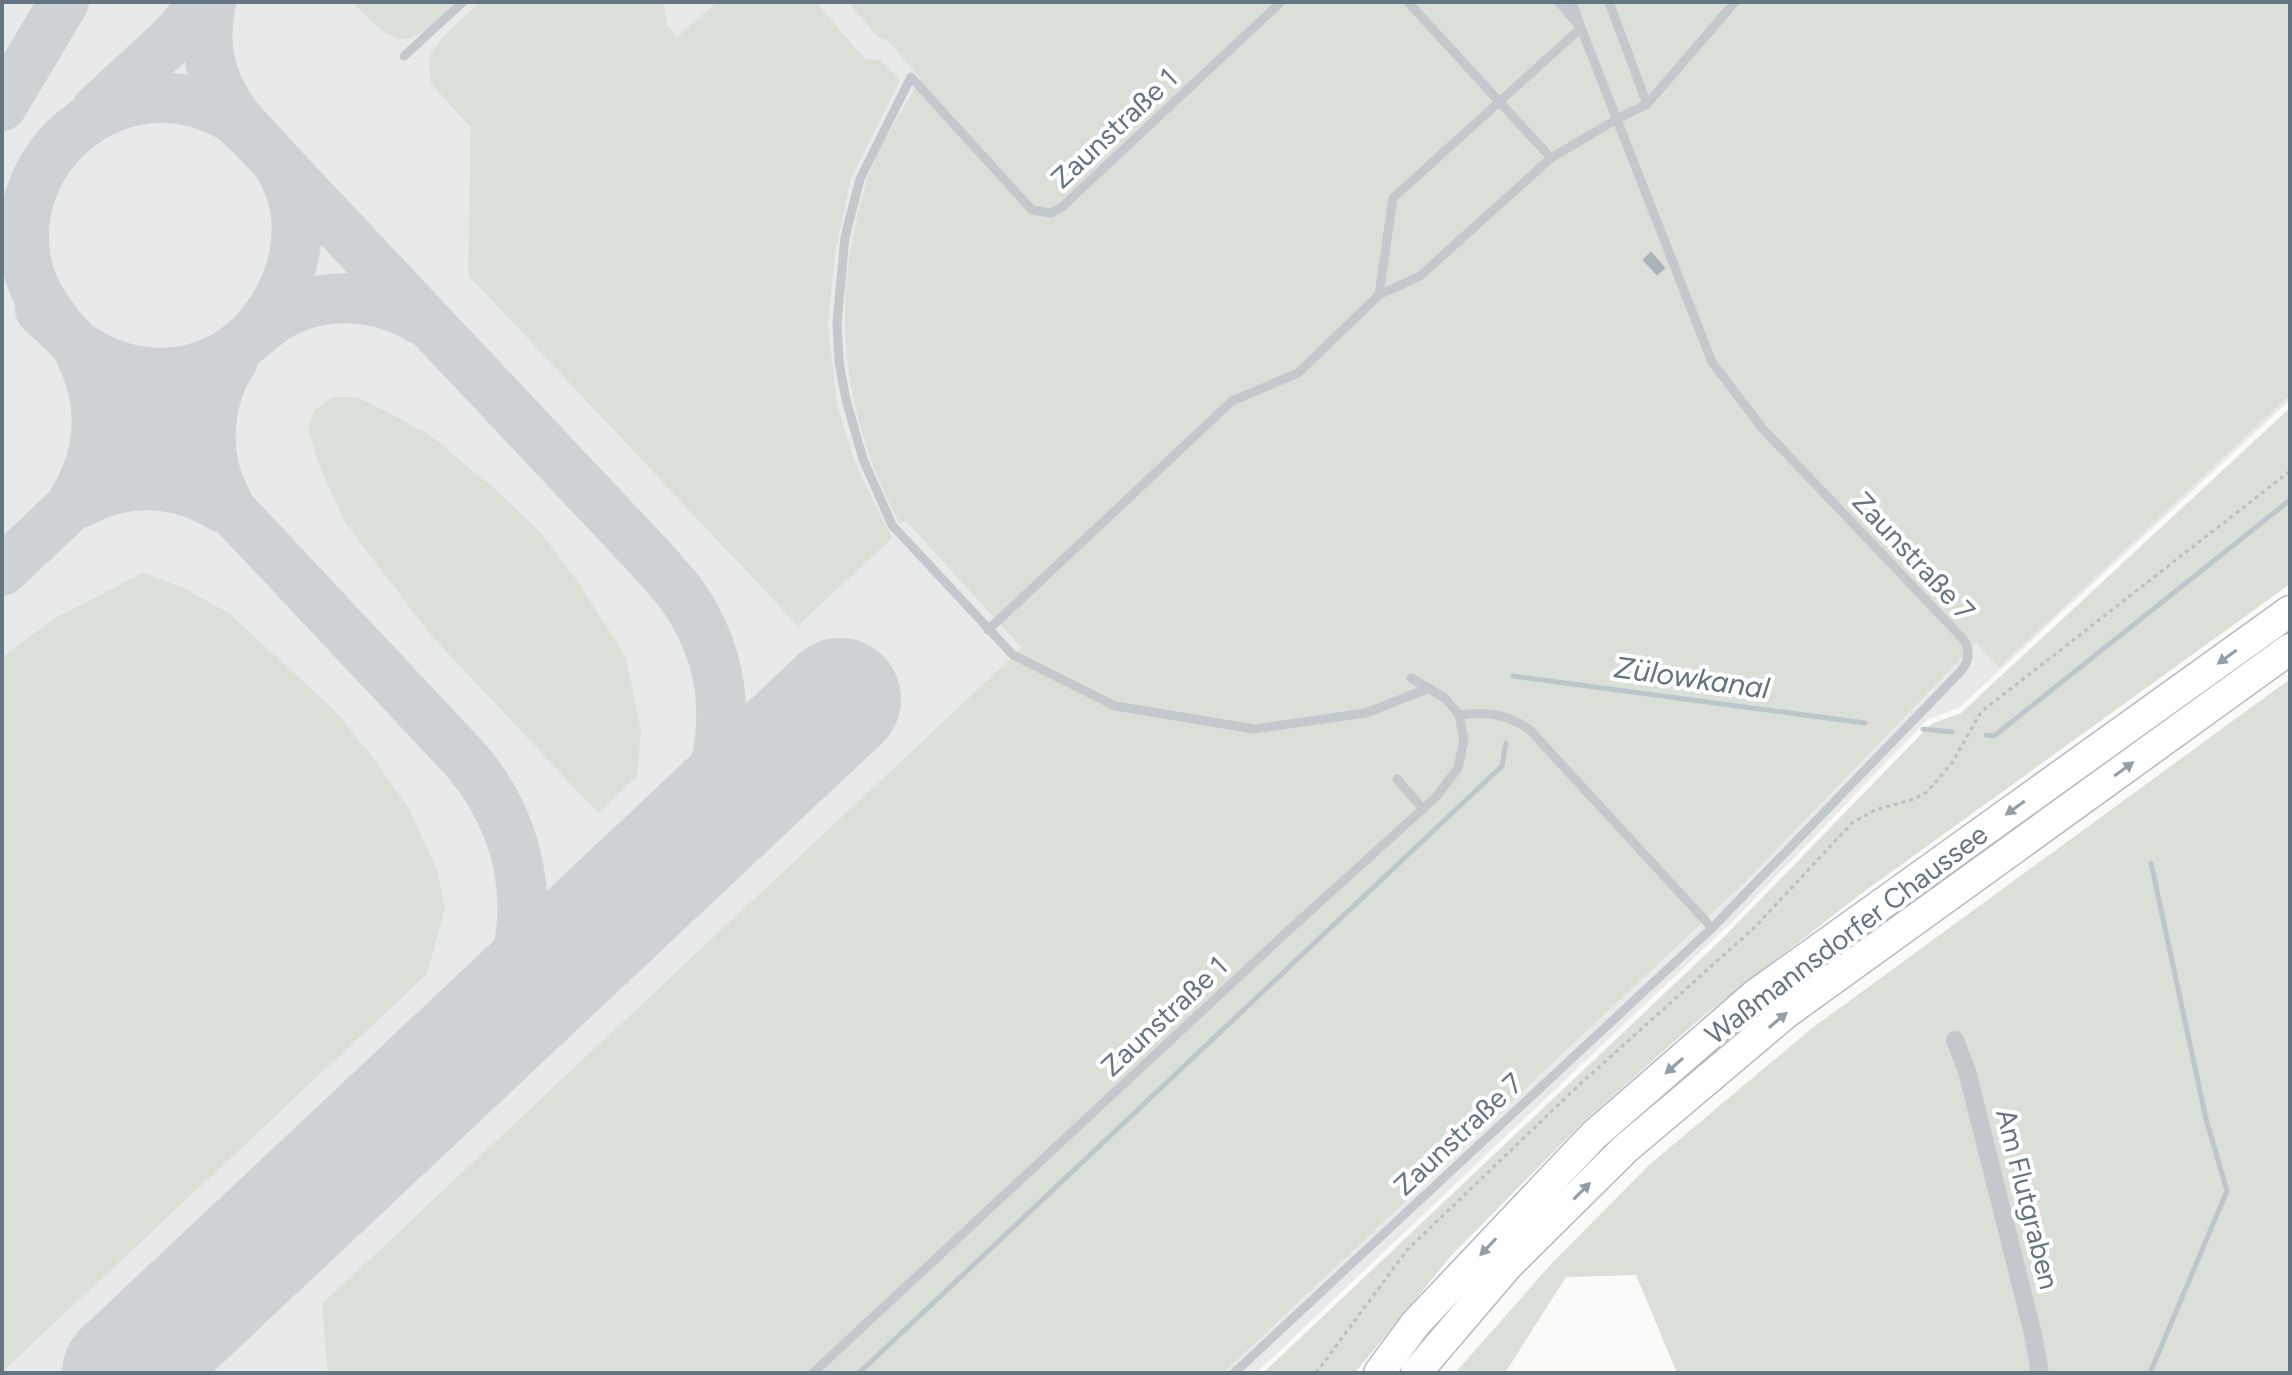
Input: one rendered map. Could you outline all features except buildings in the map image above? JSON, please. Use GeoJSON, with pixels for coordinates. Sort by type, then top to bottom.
{"type":"FeatureCollection","features":[{"type":"Feature","properties":{"kind":"main road","name":"Waßmannsdorfer Chaussee"},"geometry":{"type":"LineString","coordinates":[[1379,1373],[1416,1323],[1594,1135],[1755,995],[2290,611]]}},
{"type":"Feature","properties":{"kind":"main road","name":"Waßmannsdorfer Chaussee"},"geometry":{"type":"LineString","coordinates":[[1416,1373],[1508,1265],[1625,1149],[1786,1013],[2290,649]]}},
{"type":"Feature","properties":{"kind":"street","name":"Am Flutgraben"},"geometry":{"type":"LineString","coordinates":[[1955,1040],[1967,1071],[2040,1373]]}},
{"type":"Feature","properties":{"kind":"lane"},"geometry":{"type":"LineString","coordinates":[[404,56],[463,2]]}},
{"type":"Feature","properties":{"kind":"lane","name":"Zaunstraße 1"},"geometry":{"type":"LineString","coordinates":[[988,630],[892,525],[863,459],[846,400],[839,362],[837,323],[848,226],[860,179],[911,77],[1032,210],[1051,213],[1062,207],[1281,2]]}},
{"type":"Feature","properties":{"kind":"lane"},"geometry":{"type":"LineString","coordinates":[[1408,2],[1551,158]]}},
{"type":"Feature","properties":{"kind":"lane"},"geometry":{"type":"LineString","coordinates":[[1559,2],[1581,28]]}},
{"type":"Feature","properties":{"kind":"lane"},"geometry":{"type":"LineString","coordinates":[[1572,2],[1617,119]]}},
{"type":"Feature","properties":{"kind":"lane"},"geometry":{"type":"LineString","coordinates":[[1609,2],[1647,104]]}},
{"type":"Feature","properties":{"kind":"lane"},"geometry":{"type":"LineString","coordinates":[[1429,688],[1366,713],[1254,729],[1115,706],[1013,655],[988,630],[1232,401],[1298,373],[1379,295],[1420,276],[1551,158],[1647,104],[1735,2]]}},
{"type":"Feature","properties":{"kind":"lane"},"geometry":{"type":"LineString","coordinates":[[1379,295],[1393,198],[1581,28]]}},
{"type":"Feature","properties":{"kind":"lane","name":"Zaunstraße 7"},"geometry":{"type":"LineString","coordinates":[[1234,1373],[1712,928],[1960,672],[1969,654],[1963,639],[1763,429],[1712,362],[1617,119]]}},
{"type":"Feature","properties":{"kind":"lane"},"geometry":{"type":"LineString","coordinates":[[1411,678],[1445,698],[1459,715],[1482,711],[1514,719],[1529,729],[1712,928]]}},
{"type":"Feature","properties":{"kind":"lane","name":"Zaunstraße 1"},"geometry":{"type":"LineString","coordinates":[[813,1373],[1436,797],[1458,768],[1464,740],[1459,715]]}},
{"type":"Feature","properties":{"kind":"lane"},"geometry":{"type":"LineString","coordinates":[[1397,779],[1423,809]]}},
{"type":"Feature","properties":{"kind":"path"},"geometry":{"type":"LineString","coordinates":[[1316,1373],[1407,1250],[1579,1085],[1755,927],[1852,823],[1875,810],[1927,792],[1952,763],[1981,712],[2290,471]]}},
{"type":"Feature","properties":{"kind":"shaded area"},"geometry":{"type":"Polygon","coordinates":[[[2,2],[2290,2],[2290,400],[1960,707],[1927,720],[1734,920],[1256,1373],[2,1373],[2,2]]]}},
{"type":"Feature","properties":{"kind":"shaded area"},"geometry":{"type":"Polygon","coordinates":[[[352,2],[455,2],[414,37],[404,39],[382,30],[352,2]]]}},
{"type":"Feature","properties":{"kind":"shaded area"},"geometry":{"type":"Polygon","coordinates":[[[480,2],[663,2],[667,25],[677,37],[717,2],[816,2],[865,59],[880,60],[900,80],[851,178],[835,253],[828,326],[837,405],[855,463],[892,538],[798,626],[468,275],[471,128],[431,83],[429,57],[443,37],[480,2]]]}},
{"type":"Feature","properties":{"kind":"shaded area"},"geometry":{"type":"Polygon","coordinates":[[[848,2],[2290,2],[2290,395],[1999,667],[1976,643],[1746,881],[1223,1373],[328,1373],[322,1304],[1022,648],[906,521],[900,524],[880,483],[865,441],[847,356],[845,313],[848,270],[855,226],[871,169],[921,79],[848,2]]]}},
{"type":"Feature","properties":{"kind":"shaded area"},"geometry":{"type":"Polygon","coordinates":[[[332,397],[357,397],[427,433],[494,488],[542,534],[576,579],[626,657],[641,731],[637,776],[598,813],[429,633],[345,522],[320,467],[308,429],[314,411],[332,397]]]}},
{"type":"Feature","properties":{"kind":"shaded area"},"geometry":{"type":"Polygon","coordinates":[[[2290,408],[2290,584],[1858,896],[1701,1018],[1583,1122],[1451,1256],[1355,1373],[1263,1373],[1723,938],[1931,724],[1961,713],[2290,408]]]}},
{"type":"Feature","properties":{"kind":"shaded area"},"geometry":{"type":"Polygon","coordinates":[[[143,573],[184,588],[230,614],[335,711],[409,809],[437,870],[445,908],[427,974],[2,1372],[2,657],[53,619],[143,573]]]}},
{"type":"Feature","properties":{"kind":"shaded area"},"geometry":{"type":"Polygon","coordinates":[[[2290,679],[2290,1373],[1677,1373],[1636,1275],[1566,1277],[1505,1373],[1455,1373],[1551,1264],[1650,1164],[1811,1029],[2290,679]]]}},
{"type":"Feature","properties":{"kind":"waterway","name":"Zülowkanal"},"geometry":{"type":"LineString","coordinates":[[1986,735],[1994,736],[2290,500]]}},
{"type":"Feature","properties":{"kind":"waterway","name":"Zülowkanal"},"geometry":{"type":"LineString","coordinates":[[1513,676],[1865,723]]}},
{"type":"Feature","properties":{"kind":"waterway","name":"Zülowkanal"},"geometry":{"type":"LineString","coordinates":[[1923,729],[1952,732]]}},
{"type":"Feature","properties":{"kind":"waterway"},"geometry":{"type":"LineString","coordinates":[[859,1373],[1502,766],[1506,743]]}},
{"type":"Feature","properties":{"kind":"waterway"},"geometry":{"type":"LineString","coordinates":[[2150,1373],[2227,1191],[2206,1119],[2151,863]]}},
{"type":"Feature","properties":{"kind":"taxiway"},"geometry":{"type":"LineString","coordinates":[[2,106],[64,2]]}},
{"type":"Feature","properties":{"kind":"taxiway"},"geometry":{"type":"LineString","coordinates":[[97,109],[176,36],[204,2]]}},
{"type":"Feature","properties":{"kind":"taxiway"},"geometry":{"type":"LineString","coordinates":[[2,571],[251,336],[279,298],[288,276],[297,231],[295,208],[277,163],[233,112],[217,83],[207,36],[211,2]]}},
{"type":"Feature","properties":{"kind":"taxiway"},"geometry":{"type":"LineString","coordinates":[[64,332],[52,318],[34,286],[28,269],[24,227],[33,188],[52,154],[78,127],[111,108],[149,98],[188,100],[237,122],[653,561],[694,614],[717,676],[721,709],[720,742],[703,805],[668,861]]}},
{"type":"Feature","properties":{"kind":"taxiway"},"geometry":{"type":"LineString","coordinates":[[85,350],[100,359],[134,370],[170,372],[188,370],[221,358],[275,318],[292,309],[329,299],[348,298],[386,304],[421,320]]}},
{"type":"Feature","properties":{"kind":"taxiway"},"geometry":{"type":"LineString","coordinates":[[40,310],[467,761],[490,794],[508,829],[518,865],[522,902],[520,939],[511,976],[495,1011],[472,1045]]}},
{"type":"Feature","properties":{"kind":"taxiway"},"geometry":{"type":"LineString","coordinates":[[74,499],[90,464],[96,428],[93,390],[80,354]]}},
{"type":"Feature","properties":{"kind":"taxiway"},"geometry":{"type":"LineString","coordinates":[[227,501],[214,467],[211,430],[217,393],[233,360]]}},
{"type":"Feature","properties":{"kind":"taxiway"},"geometry":{"type":"LineString","coordinates":[[80,503],[115,489],[152,485],[188,492],[223,508]]}},
{"type":"Feature","properties":{"kind":"taxiway"},"geometry":{"type":"LineString","coordinates":[[183,1373],[191,1333],[211,1290]]}},
{"type":"Feature","properties":{"kind":"runway"},"geometry":{"type":"LineString","coordinates":[[123,1373],[840,699]]}}]}
